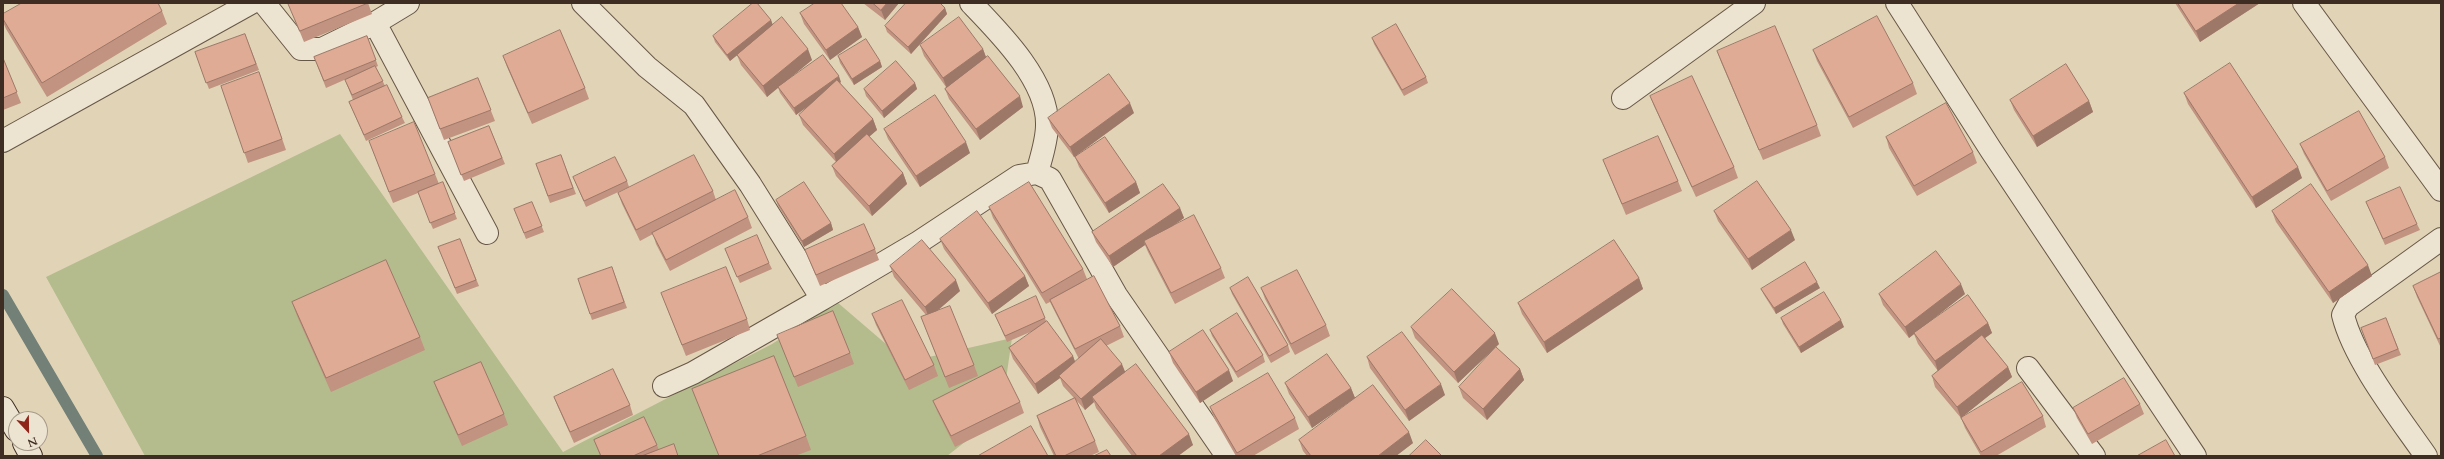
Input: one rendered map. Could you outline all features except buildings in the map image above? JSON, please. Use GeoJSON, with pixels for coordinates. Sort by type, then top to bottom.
{"type":"FeatureCollection","features":[{"type":"Feature","properties":{"kind":"street"},"geometry":{"type":"LineString","coordinates":[[3,141],[251,3]]}},
{"type":"Feature","properties":{"kind":"street"},"geometry":{"type":"LineString","coordinates":[[264,3],[301,48],[322,49],[375,23],[407,3]]}},
{"type":"Feature","properties":{"kind":"street"},"geometry":{"type":"LineString","coordinates":[[583,3],[647,67],[694,105],[750,184],[822,299]]}},
{"type":"Feature","properties":{"kind":"street"},"geometry":{"type":"LineString","coordinates":[[971,3],[1006,40],[1028,70],[1042,99],[1047,125],[1037,173]]}},
{"type":"Feature","properties":{"kind":"street"},"geometry":{"type":"LineString","coordinates":[[1623,98],[1754,3]]}},
{"type":"Feature","properties":{"kind":"street"},"geometry":{"type":"LineString","coordinates":[[1897,3],[1991,150],[2195,456]]}},
{"type":"Feature","properties":{"kind":"street"},"geometry":{"type":"LineString","coordinates":[[2304,3],[2441,190]]}},
{"type":"Feature","properties":{"kind":"street"},"geometry":{"type":"LineString","coordinates":[[375,23],[487,233]]}},
{"type":"Feature","properties":{"kind":"street"},"geometry":{"type":"LineString","coordinates":[[664,386],[693,373],[919,242],[1019,176],[1037,173],[1050,178],[1116,295],[1227,456]]}},
{"type":"Feature","properties":{"kind":"street"},"geometry":{"type":"LineString","coordinates":[[2426,456],[2368,367],[2347,329],[2343,315],[2348,306],[2441,239]]}},
{"type":"Feature","properties":{"kind":"street"},"geometry":{"type":"LineString","coordinates":[[2028,368],[2094,456]]}},
{"type":"Feature","properties":{"kind":"green space"},"geometry":{"type":"Polygon","coordinates":[[[340,134],[563,452],[772,344],[837,302],[907,362],[1012,338],[1001,414],[947,456],[145,456],[46,277],[340,134]]]}},
{"type":"Feature","properties":{"kind":"waterway"},"geometry":{"type":"LineString","coordinates":[[3,295],[97,456]]}}]}
